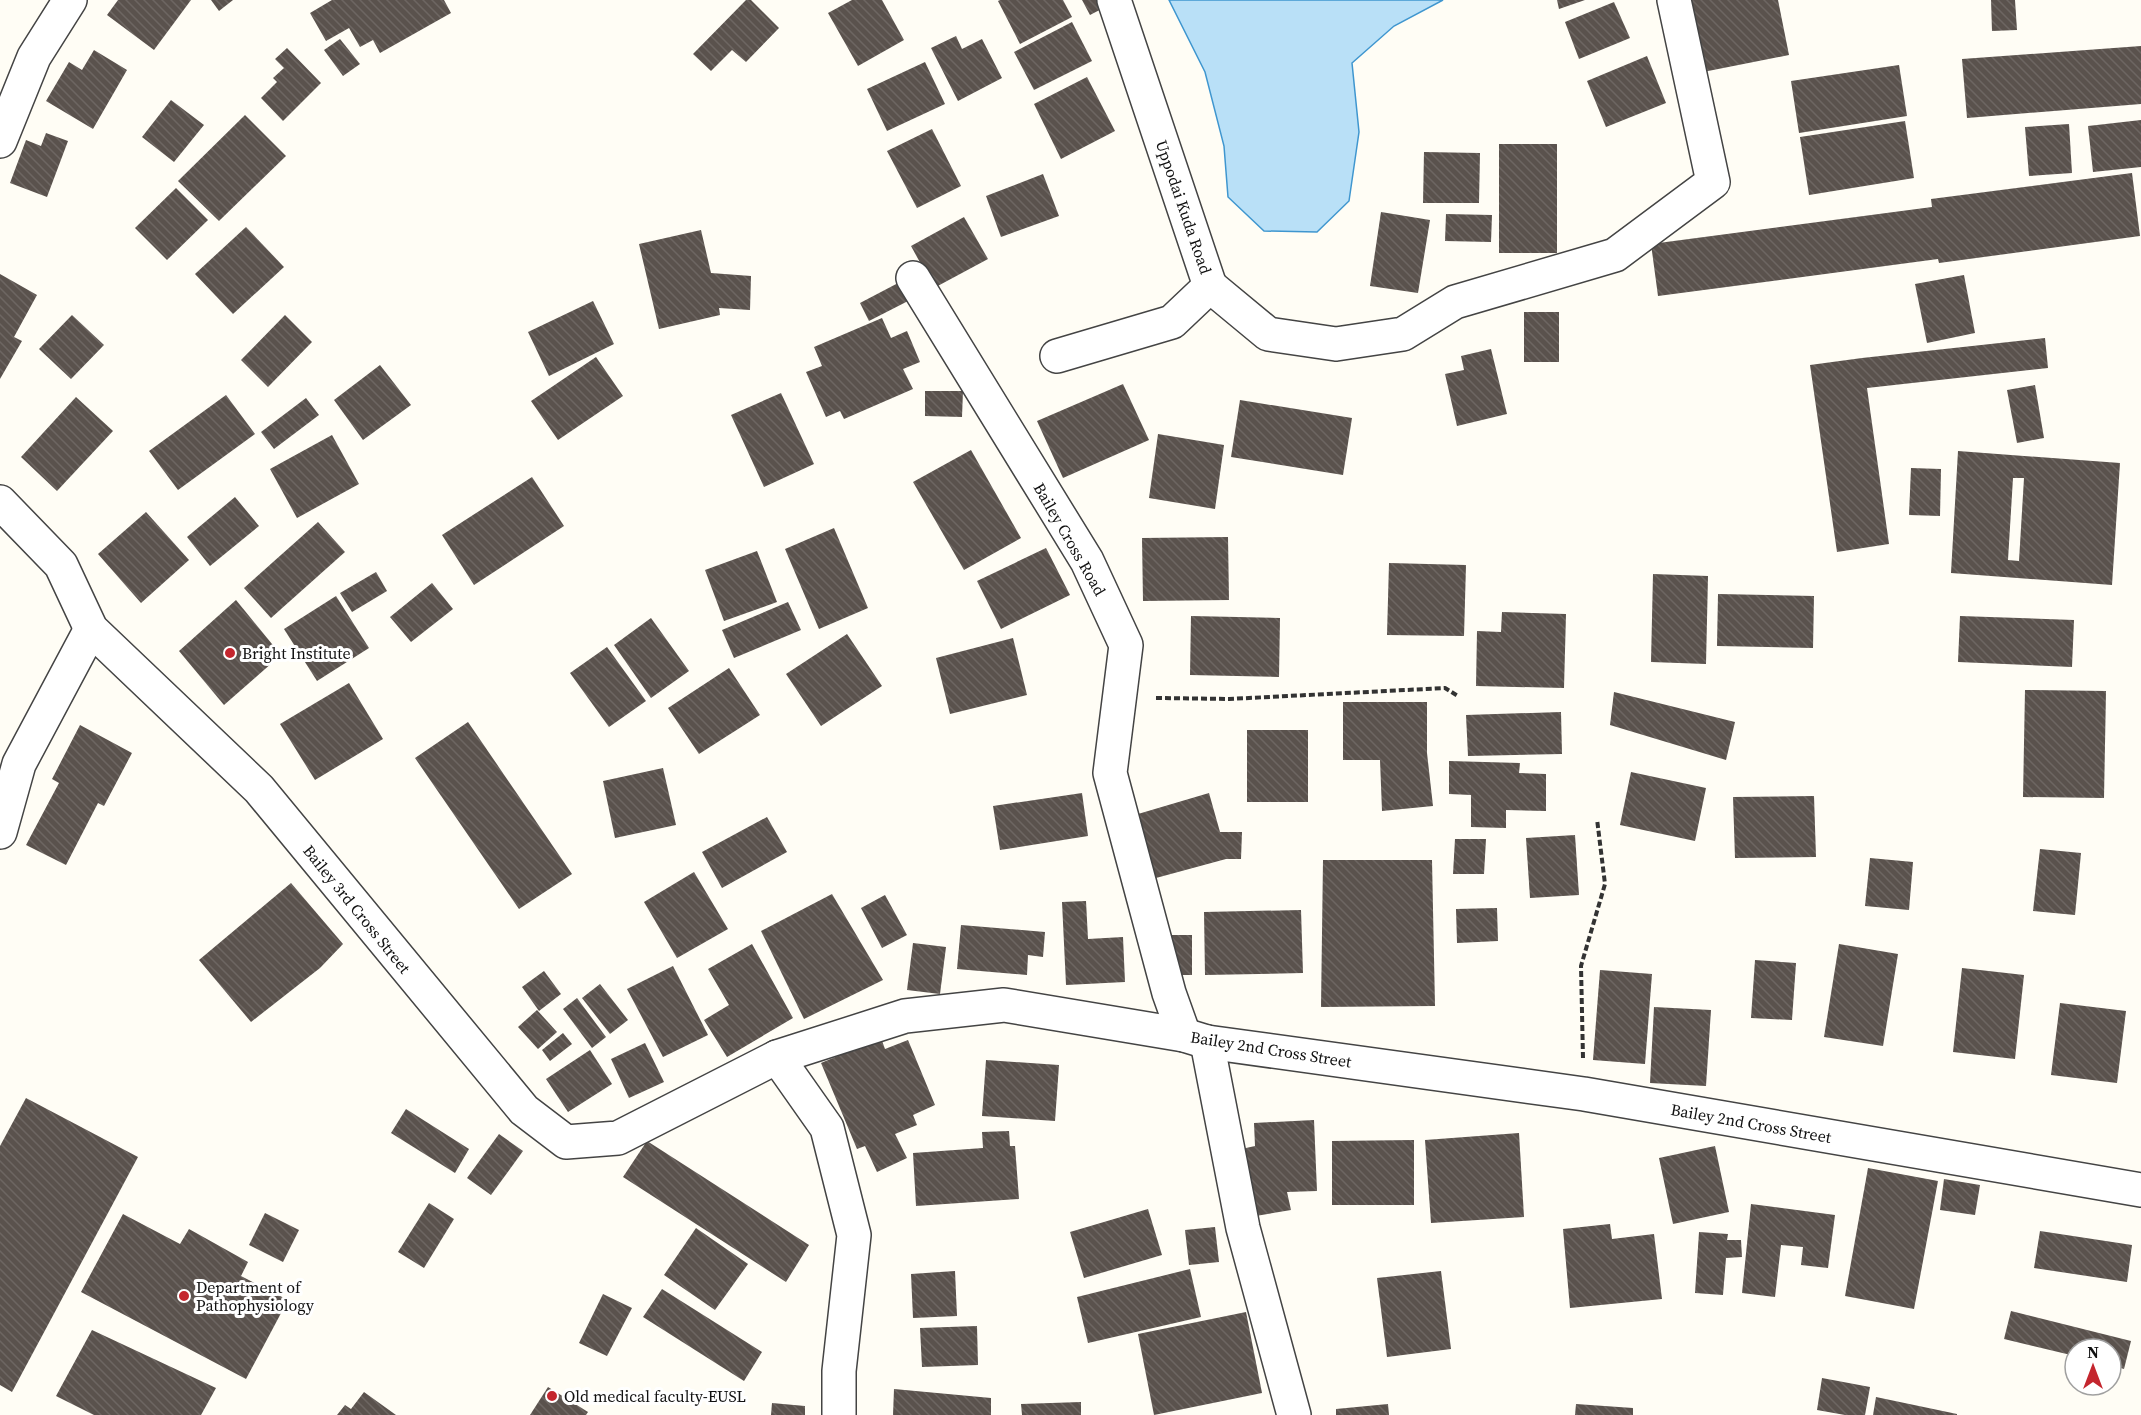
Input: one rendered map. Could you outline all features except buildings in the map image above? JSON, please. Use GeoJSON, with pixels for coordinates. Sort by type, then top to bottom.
{"type":"FeatureCollection","features":[{"type":"Feature","properties":{"kind":"street"},"geometry":{"type":"LineString","coordinates":[[0,141],[33,57],[70,0]]}},
{"type":"Feature","properties":{"kind":"street","name":"Uppodai Kuda Road"},"geometry":{"type":"LineString","coordinates":[[1058,356],[1172,322],[1210,286],[1114,0]]}},
{"type":"Feature","properties":{"kind":"street"},"geometry":{"type":"LineString","coordinates":[[1210,286],[1268,334],[1336,344],[1403,334],[1455,302],[1615,255],[1713,182],[1674,0]]}},
{"type":"Feature","properties":{"kind":"street","name":"Bailey Cross Road"},"geometry":{"type":"LineString","coordinates":[[913,278],[1087,561],[1126,645],[1110,773],[1169,993],[1196,1039],[1243,1228],[1294,1415]]}},
{"type":"Feature","properties":{"kind":"street","name":"Bailey 3rd Cross Street"},"geometry":{"type":"LineString","coordinates":[[0,502],[61,565],[91,629],[259,789],[524,1110],[566,1142],[618,1138],[777,1057]]}},
{"type":"Feature","properties":{"kind":"street"},"geometry":{"type":"LineString","coordinates":[[0,832],[19,764],[91,629]]}},
{"type":"Feature","properties":{"kind":"street","name":"Bailey 2nd Cross Street"},"geometry":{"type":"LineString","coordinates":[[777,1057],[905,1016],[1004,1005],[1196,1039],[1584,1094],[2141,1190]]}},
{"type":"Feature","properties":{"kind":"street"},"geometry":{"type":"LineString","coordinates":[[777,1057],[827,1128],[854,1235],[839,1371],[839,1415]]}},
{"type":"Feature","properties":{"kind":"path"},"geometry":{"type":"LineString","coordinates":[[1120,697],[1229,699],[1445,688],[1458,696]]}},
{"type":"Feature","properties":{"kind":"path"},"geometry":{"type":"LineString","coordinates":[[1584,1094],[1581,966],[1605,884],[1597,819]]}},
{"type":"Feature","properties":{"kind":"water"},"geometry":{"type":"Polygon","coordinates":[[[1169,0],[1443,0],[1394,26],[1352,63],[1359,132],[1349,201],[1317,232],[1264,231],[1228,197],[1224,146],[1205,72],[1169,0]]]}},
{"type":"Feature","properties":{"kind":"place","name":"Bright Institute"},"geometry":{"type":"Point","coordinates":[230,653]}},
{"type":"Feature","properties":{"kind":"place","name":"Department of Pathophysiology"},"geometry":{"type":"Point","coordinates":[184,1296]}},
{"type":"Feature","properties":{"kind":"place","name":"Old medical faculty-EUSL"},"geometry":{"type":"Point","coordinates":[552,1396]}}]}
